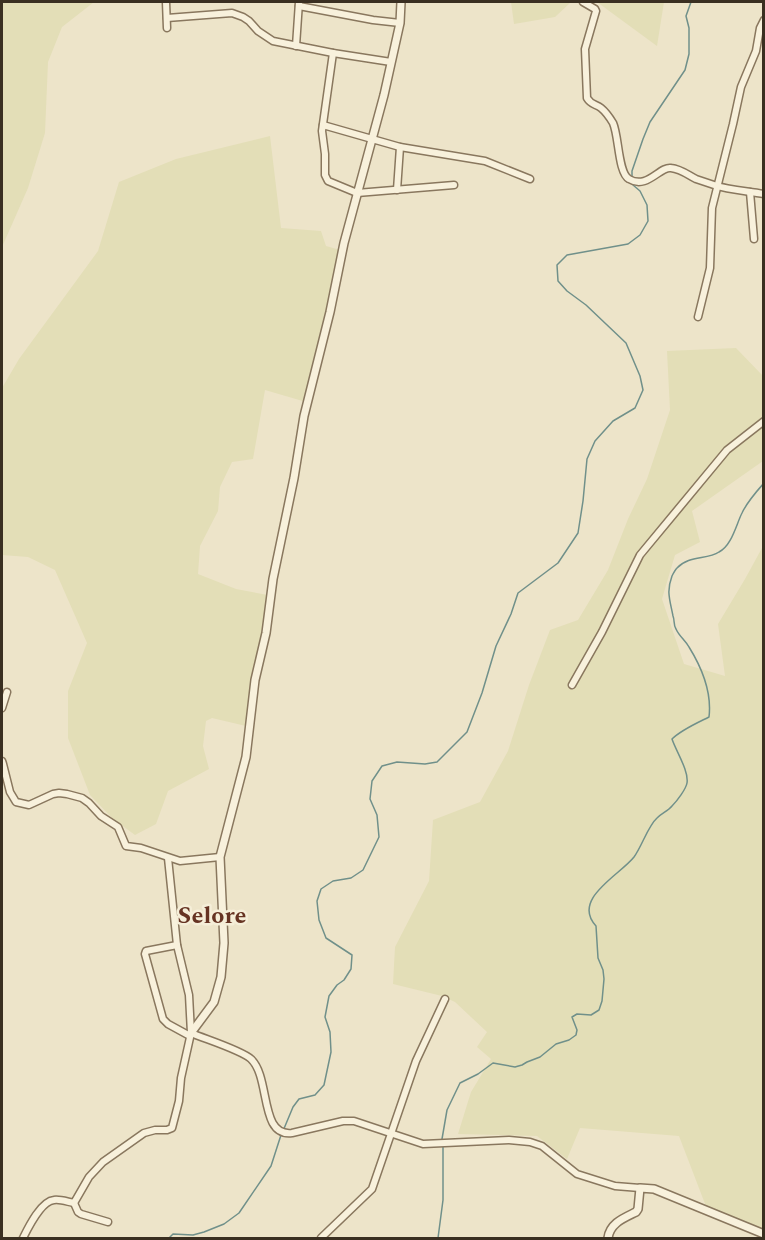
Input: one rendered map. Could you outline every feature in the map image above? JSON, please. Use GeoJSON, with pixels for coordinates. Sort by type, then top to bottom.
{"type":"FeatureCollection","features":[{"type":"Feature","properties":{"kind":"street"},"geometry":{"type":"LineString","coordinates":[[166,2],[167,28]]}},
{"type":"Feature","properties":{"kind":"street"},"geometry":{"type":"LineString","coordinates":[[191,1034],[214,1002],[221,977],[224,943],[220,857],[246,757],[255,680],[266,633],[273,579],[304,416],[357,193],[384,95],[400,23],[401,2]]}},
{"type":"Feature","properties":{"kind":"street"},"geometry":{"type":"LineString","coordinates":[[583,2],[595,9],[596,14],[585,49],[587,98],[589,102],[601,108],[614,125],[623,174],[633,180],[643,181],[670,168],[717,186],[764,194]]}},
{"type":"Feature","properties":{"kind":"street"},"geometry":{"type":"LineString","coordinates":[[296,46],[299,4],[373,20],[400,23]]}},
{"type":"Feature","properties":{"kind":"street"},"geometry":{"type":"LineString","coordinates":[[167,18],[232,13],[249,21],[273,41],[391,62]]}},
{"type":"Feature","properties":{"kind":"street"},"geometry":{"type":"LineString","coordinates":[[698,317],[710,268],[712,208],[741,87],[756,51],[760,28],[764,20]]}},
{"type":"Feature","properties":{"kind":"street"},"geometry":{"type":"LineString","coordinates":[[333,53],[322,124],[325,175],[328,181],[357,193],[454,185]]}},
{"type":"Feature","properties":{"kind":"street"},"geometry":{"type":"LineString","coordinates":[[322,124],[400,147],[485,161],[530,179]]}},
{"type":"Feature","properties":{"kind":"street"},"geometry":{"type":"LineString","coordinates":[[397,190],[400,147]]}},
{"type":"Feature","properties":{"kind":"street"},"geometry":{"type":"LineString","coordinates":[[750,192],[754,239]]}},
{"type":"Feature","properties":{"kind":"street"},"geometry":{"type":"LineString","coordinates":[[572,685],[602,632],[640,555],[727,450],[764,421]]}},
{"type":"Feature","properties":{"kind":"street"},"geometry":{"type":"LineString","coordinates":[[2,708],[7,692]]}},
{"type":"Feature","properties":{"kind":"street"},"geometry":{"type":"LineString","coordinates":[[2,761],[10,792],[16,802],[29,805],[59,793],[82,798],[101,816],[118,827],[126,846],[141,848],[180,861],[220,857]]}},
{"type":"Feature","properties":{"kind":"street"},"geometry":{"type":"LineString","coordinates":[[74,1203],[89,1177],[103,1162],[144,1133],[172,1128],[191,1034],[189,995],[177,945],[168,858]]}},
{"type":"Feature","properties":{"kind":"street"},"geometry":{"type":"LineString","coordinates":[[177,945],[147,951],[145,954],[163,1019],[168,1024],[252,1059],[260,1073],[273,1126],[279,1131],[287,1133],[343,1121],[354,1121],[423,1144],[509,1140],[530,1142],[542,1146],[577,1173],[615,1186],[654,1189],[764,1234]]}},
{"type":"Feature","properties":{"kind":"street"},"geometry":{"type":"LineString","coordinates":[[321,1239],[372,1189],[416,1061],[445,999]]}},
{"type":"Feature","properties":{"kind":"street"},"geometry":{"type":"LineString","coordinates":[[608,1239],[612,1227],[638,1209],[640,1188]]}},
{"type":"Feature","properties":{"kind":"street"},"geometry":{"type":"LineString","coordinates":[[23,1239],[45,1203],[56,1199],[74,1203]]}},
{"type":"Feature","properties":{"kind":"street"},"geometry":{"type":"LineString","coordinates":[[74,1203],[81,1214],[108,1222]]}},
{"type":"Feature","properties":{"kind":"shaded area"},"geometry":{"type":"Polygon","coordinates":[[[2,2],[94,2],[62,27],[48,62],[45,133],[28,188],[2,247],[2,2]]]}},
{"type":"Feature","properties":{"kind":"shaded area"},"geometry":{"type":"Polygon","coordinates":[[[511,2],[571,2],[555,17],[514,24],[511,2]]]}},
{"type":"Feature","properties":{"kind":"shaded area"},"geometry":{"type":"Polygon","coordinates":[[[597,2],[664,2],[657,46],[597,2]]]}},
{"type":"Feature","properties":{"kind":"shaded area"},"geometry":{"type":"Polygon","coordinates":[[[270,136],[281,228],[321,231],[326,246],[340,250],[306,402],[265,390],[253,459],[232,462],[220,487],[218,511],[200,546],[198,574],[236,589],[268,595],[246,726],[212,718],[206,721],[203,746],[209,769],[168,791],[156,824],[135,835],[112,818],[90,795],[68,738],[68,691],[87,643],[55,570],[28,557],[2,555],[2,388],[19,359],[98,251],[119,182],[176,159],[270,136]]]}},
{"type":"Feature","properties":{"kind":"shaded area"},"geometry":{"type":"Polygon","coordinates":[[[736,348],[763,376],[763,461],[692,511],[700,542],[675,555],[662,599],[684,664],[725,676],[718,624],[763,548],[763,1228],[707,1209],[679,1136],[580,1128],[567,1159],[537,1136],[458,1134],[471,1092],[491,1059],[477,1047],[487,1032],[455,1002],[442,996],[393,984],[395,947],[429,881],[433,820],[480,802],[508,751],[529,685],[550,630],[578,620],[608,570],[647,479],[670,410],[667,351],[736,348]]]}},
{"type":"Feature","properties":{"kind":"waterway"},"geometry":{"type":"LineString","coordinates":[[632,178],[632,171],[650,122],[685,70],[689,54],[689,28],[686,16],[691,2]]}},
{"type":"Feature","properties":{"kind":"waterway"},"geometry":{"type":"LineString","coordinates":[[283,1131],[299,1099],[315,1095],[324,1085],[331,1052],[330,1032],[325,1017],[329,996],[351,969],[352,955],[326,938],[319,920],[317,901],[321,889],[333,881],[351,878],[363,870],[379,837],[377,815],[370,799],[372,781],[382,766],[397,762],[425,764],[437,762],[467,732],[496,646],[518,593],[558,563],[578,533],[587,459],[595,441],[613,421],[635,408],[643,390],[640,376],[626,343],[558,281],[557,265],[567,255],[628,244],[640,235],[648,221],[647,205],[633,183]]}},
{"type":"Feature","properties":{"kind":"waterway"},"geometry":{"type":"LineString","coordinates":[[442,1139],[447,1110],[460,1083],[493,1063],[515,1067],[540,1057],[556,1044],[576,1035],[577,1030],[572,1017],[577,1014],[591,1015],[599,1010],[604,979],[598,958],[596,926],[590,916],[589,906],[600,888],[634,857],[654,822],[670,808],[685,788],[686,773],[672,739],[709,717],[709,698],[702,672],[675,626],[669,596],[670,582],[675,570],[682,564],[714,554],[727,545],[746,505],[764,483]]}},
{"type":"Feature","properties":{"kind":"waterway"},"geometry":{"type":"LineString","coordinates":[[169,1238],[173,1234],[193,1235],[204,1232],[224,1224],[239,1213],[271,1166],[281,1135]]}},
{"type":"Feature","properties":{"kind":"waterway"},"geometry":{"type":"LineString","coordinates":[[438,1238],[443,1200],[443,1144]]}},
{"type":"Feature","properties":{"kind":"district","name":"Selore"},"geometry":{"type":"Point","coordinates":[212,915]}}]}
